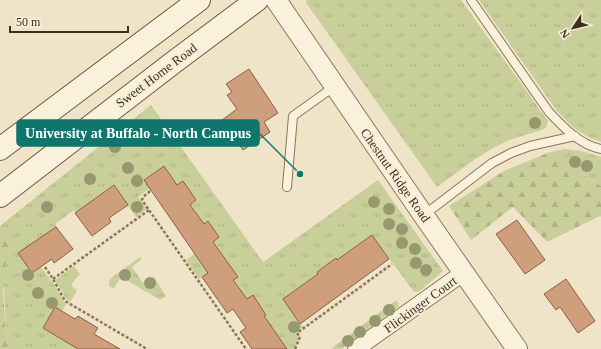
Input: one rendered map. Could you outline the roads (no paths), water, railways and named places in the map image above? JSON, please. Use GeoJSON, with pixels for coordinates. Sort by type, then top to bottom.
{"type":"FeatureCollection","features":[{"type":"Feature","properties":{"kind":"main road"},"geometry":{"type":"LineString","coordinates":[[0,149],[198,0]]}},
{"type":"Feature","properties":{"kind":"main road","name":"Sweet Home Road"},"geometry":{"type":"LineString","coordinates":[[0,196],[168,66],[257,0]]}},
{"type":"Feature","properties":{"kind":"street","name":"Chestnut Ridge Road"},"geometry":{"type":"LineString","coordinates":[[276,0],[463,273],[517,349]]}},
{"type":"Feature","properties":{"kind":"street","name":"Flickinger Court"},"geometry":{"type":"LineString","coordinates":[[356,349],[463,273]]}},
{"type":"Feature","properties":{"kind":"lane"},"geometry":{"type":"LineString","coordinates":[[471,0],[549,112],[564,128],[575,136],[595,148],[601,149]]}},
{"type":"Feature","properties":{"kind":"lane"},"geometry":{"type":"LineString","coordinates":[[287,187],[292,116],[335,86]]}},
{"type":"Feature","properties":{"kind":"lane"},"geometry":{"type":"LineString","coordinates":[[424,216],[492,163],[511,153],[530,146],[575,136]]}},
{"type":"Feature","properties":{"kind":"place","name":"University at Buffalo - North Campus"},"geometry":{"type":"Point","coordinates":[300,174]}}]}
